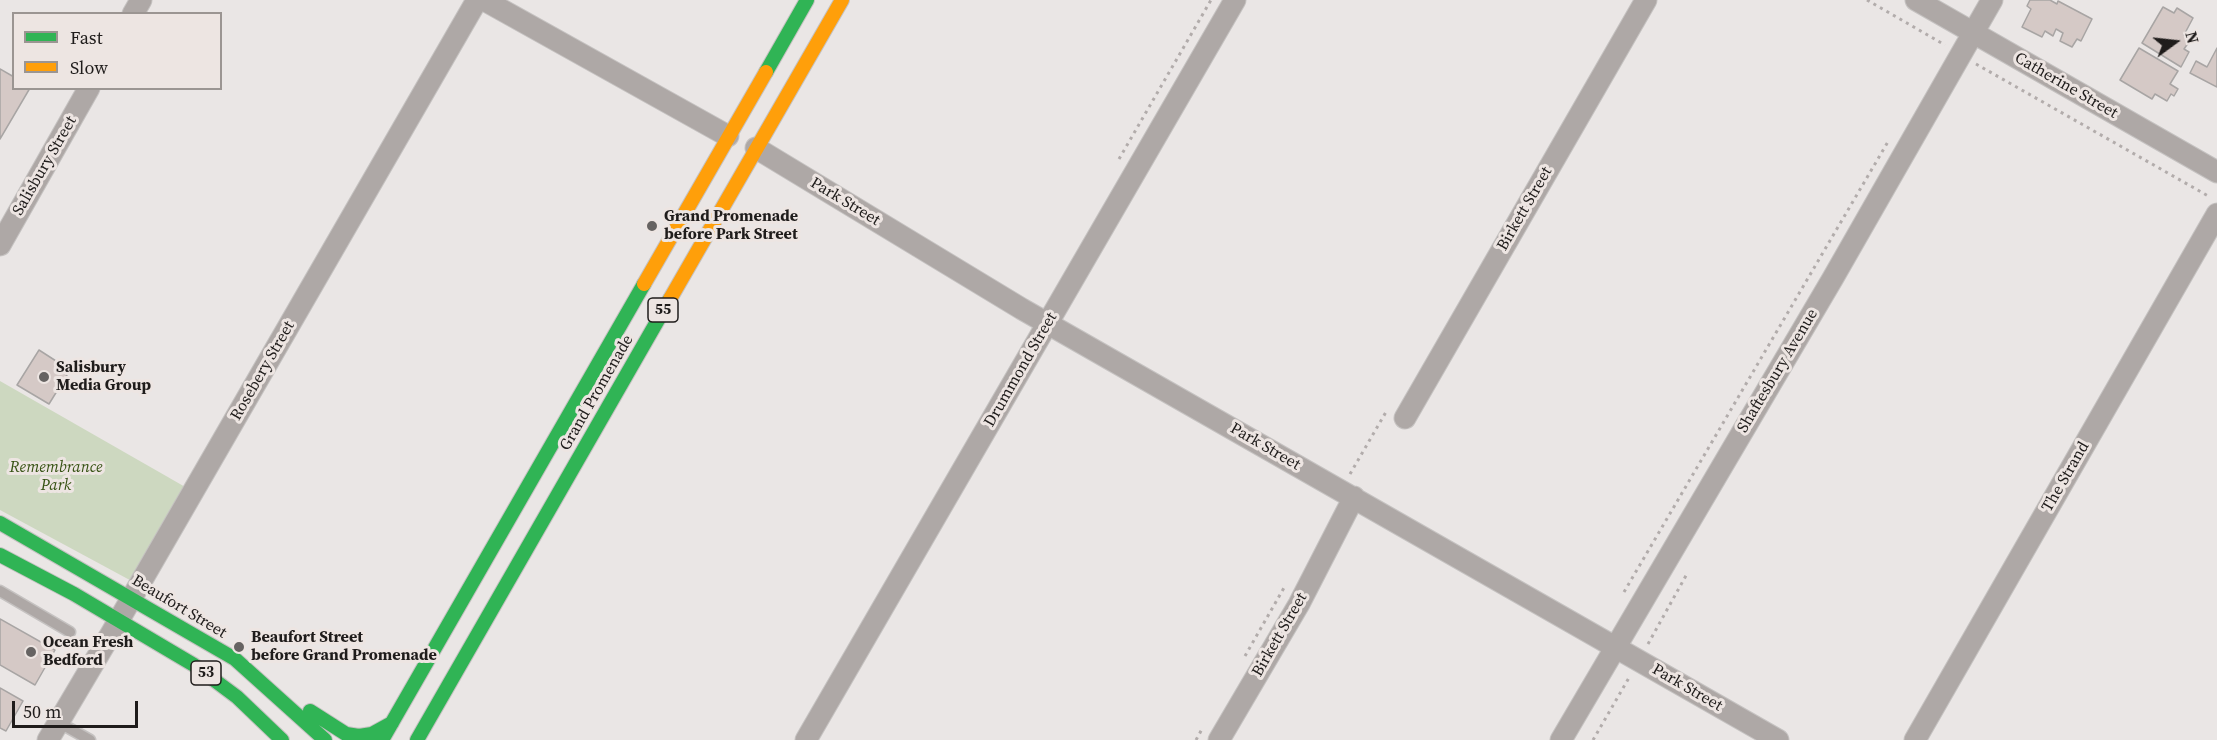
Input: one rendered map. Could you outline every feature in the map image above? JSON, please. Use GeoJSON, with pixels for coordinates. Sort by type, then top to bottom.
{"type":"FeatureCollection","features":[{"type":"Feature","properties":{"kind":"main road","name":"Grand Promenade"},"geometry":{"type":"LineString","coordinates":[[382,740],[807,0]]}},
{"type":"Feature","properties":{"kind":"main road","name":"Grand Promenade"},"geometry":{"type":"LineString","coordinates":[[417,740],[842,0]]}},
{"type":"Feature","properties":{"kind":"main road","name":"Beaufort Street"},"geometry":{"type":"LineString","coordinates":[[0,523],[235,659],[325,740]]}},
{"type":"Feature","properties":{"kind":"main road","name":"53"},"geometry":{"type":"LineString","coordinates":[[0,555],[74,594],[194,665],[237,697],[282,740]]}},
{"type":"Feature","properties":{"kind":"main road"},"geometry":{"type":"LineString","coordinates":[[269,689],[346,734],[359,736],[372,734],[392,723]]}},
{"type":"Feature","properties":{"kind":"street","name":"Rosebery Street"},"geometry":{"type":"LineString","coordinates":[[53,731],[119,621],[477,0]]}},
{"type":"Feature","properties":{"kind":"street"},"geometry":{"type":"LineString","coordinates":[[484,0],[728,136]]}},
{"type":"Feature","properties":{"kind":"street","name":"Drummond Street"},"geometry":{"type":"LineString","coordinates":[[806,740],[1236,0]]}},
{"type":"Feature","properties":{"kind":"street","name":"Birkett Street"},"geometry":{"type":"LineString","coordinates":[[1404,418],[1646,0]]}},
{"type":"Feature","properties":{"kind":"street","name":"Catherine Street"},"geometry":{"type":"LineString","coordinates":[[1916,0],[2217,172]]}},
{"type":"Feature","properties":{"kind":"street","name":"Shaftesbury Avenue"},"geometry":{"type":"LineString","coordinates":[[1561,740],[1833,278],[1992,0]]}},
{"type":"Feature","properties":{"kind":"street","name":"Salisbury Street"},"geometry":{"type":"LineString","coordinates":[[0,244],[88,90]]}},
{"type":"Feature","properties":{"kind":"street","name":"Park Street"},"geometry":{"type":"LineString","coordinates":[[756,148],[1048,323],[1778,740]]}},
{"type":"Feature","properties":{"kind":"street","name":"The Strand"},"geometry":{"type":"LineString","coordinates":[[1915,740],[2217,214]]}},
{"type":"Feature","properties":{"kind":"street","name":"Birkett Street"},"geometry":{"type":"LineString","coordinates":[[1220,740],[1299,604],[1354,497]]}},
{"type":"Feature","properties":{"kind":"lane"},"geometry":{"type":"LineString","coordinates":[[0,591],[69,632]]}},
{"type":"Feature","properties":{"kind":"lane"},"geometry":{"type":"LineString","coordinates":[[53,731],[90,740]]}},
{"type":"Feature","properties":{"kind":"path"},"geometry":{"type":"LineString","coordinates":[[1867,0],[2217,201]]}},
{"type":"Feature","properties":{"kind":"green space","name":"Remembrance Park"},"geometry":{"type":"Polygon","coordinates":[[[0,381],[194,492],[139,585],[0,510],[0,381]]]}},
{"type":"Feature","properties":{"kind":"building"},"geometry":{"type":"Polygon","coordinates":[[[2030,0],[2050,0],[2057,4],[2058,1],[2092,19],[2081,41],[2077,39],[2072,47],[2060,41],[2063,33],[2056,29],[2053,36],[2045,31],[2042,37],[2022,27],[2031,9],[2027,6],[2030,0]]]}},
{"type":"Feature","properties":{"kind":"building"},"geometry":{"type":"Polygon","coordinates":[[[2163,7],[2174,13],[2177,8],[2193,18],[2184,35],[2191,39],[2184,49],[2189,52],[2181,67],[2142,43],[2163,7]]]}},
{"type":"Feature","properties":{"kind":"building"},"geometry":{"type":"Polygon","coordinates":[[[2139,48],[2178,71],[2170,84],[2178,89],[2167,101],[2155,94],[2152,99],[2120,80],[2139,48]]]}},
{"type":"Feature","properties":{"kind":"building"},"geometry":{"type":"Polygon","coordinates":[[[2217,48],[2217,87],[2190,73],[2196,61],[2207,67],[2217,48]]]}},
{"type":"Feature","properties":{"kind":"building"},"geometry":{"type":"Polygon","coordinates":[[[0,69],[12,76],[12,90],[29,90],[0,139],[0,69]]]}},
{"type":"Feature","properties":{"kind":"building","name":"Salisbury Media Group"},"geometry":{"type":"Polygon","coordinates":[[[39,350],[70,370],[49,404],[17,385],[39,350]]]}},
{"type":"Feature","properties":{"kind":"building"},"geometry":{"type":"Polygon","coordinates":[[[0,619],[55,650],[35,685],[0,665],[0,619]]]}},
{"type":"Feature","properties":{"kind":"building"},"geometry":{"type":"Polygon","coordinates":[[[0,688],[23,701],[6,731],[0,728],[0,688]]]}},
{"type":"Feature","properties":{"kind":"traffic: fast"},"geometry":{"type":"LineString","coordinates":[[766,72],[807,0]]}},
{"type":"Feature","properties":{"kind":"traffic: fast"},"geometry":{"type":"LineString","coordinates":[[382,740],[644,284]]}},
{"type":"Feature","properties":{"kind":"traffic: fast"},"geometry":{"type":"LineString","coordinates":[[417,740],[670,299]]}},
{"type":"Feature","properties":{"kind":"traffic: fast"},"geometry":{"type":"LineString","coordinates":[[0,523],[235,659],[325,740]]}},
{"type":"Feature","properties":{"kind":"traffic: fast"},"geometry":{"type":"LineString","coordinates":[[0,555],[74,594],[194,665],[237,697],[282,740]]}},
{"type":"Feature","properties":{"kind":"traffic: fast"},"geometry":{"type":"LineString","coordinates":[[310,711],[346,734],[359,736],[372,734],[392,723]]}},
{"type":"Feature","properties":{"kind":"traffic: slow"},"geometry":{"type":"LineString","coordinates":[[670,299],[842,0]]}},
{"type":"Feature","properties":{"kind":"traffic: slow"},"geometry":{"type":"LineString","coordinates":[[644,284],[766,72]]}},
{"type":"Feature","properties":{"kind":"place","name":"Grand Promenade before Park Street"},"geometry":{"type":"Point","coordinates":[652,226]}},
{"type":"Feature","properties":{"kind":"place","name":"Salisbury Media Group"},"geometry":{"type":"Point","coordinates":[44,377]}},
{"type":"Feature","properties":{"kind":"place","name":"Beaufort Street before Grand Promenade"},"geometry":{"type":"Point","coordinates":[239,647]}},
{"type":"Feature","properties":{"kind":"place","name":"Ocean Fresh Bedford"},"geometry":{"type":"Point","coordinates":[31,652]}}]}
